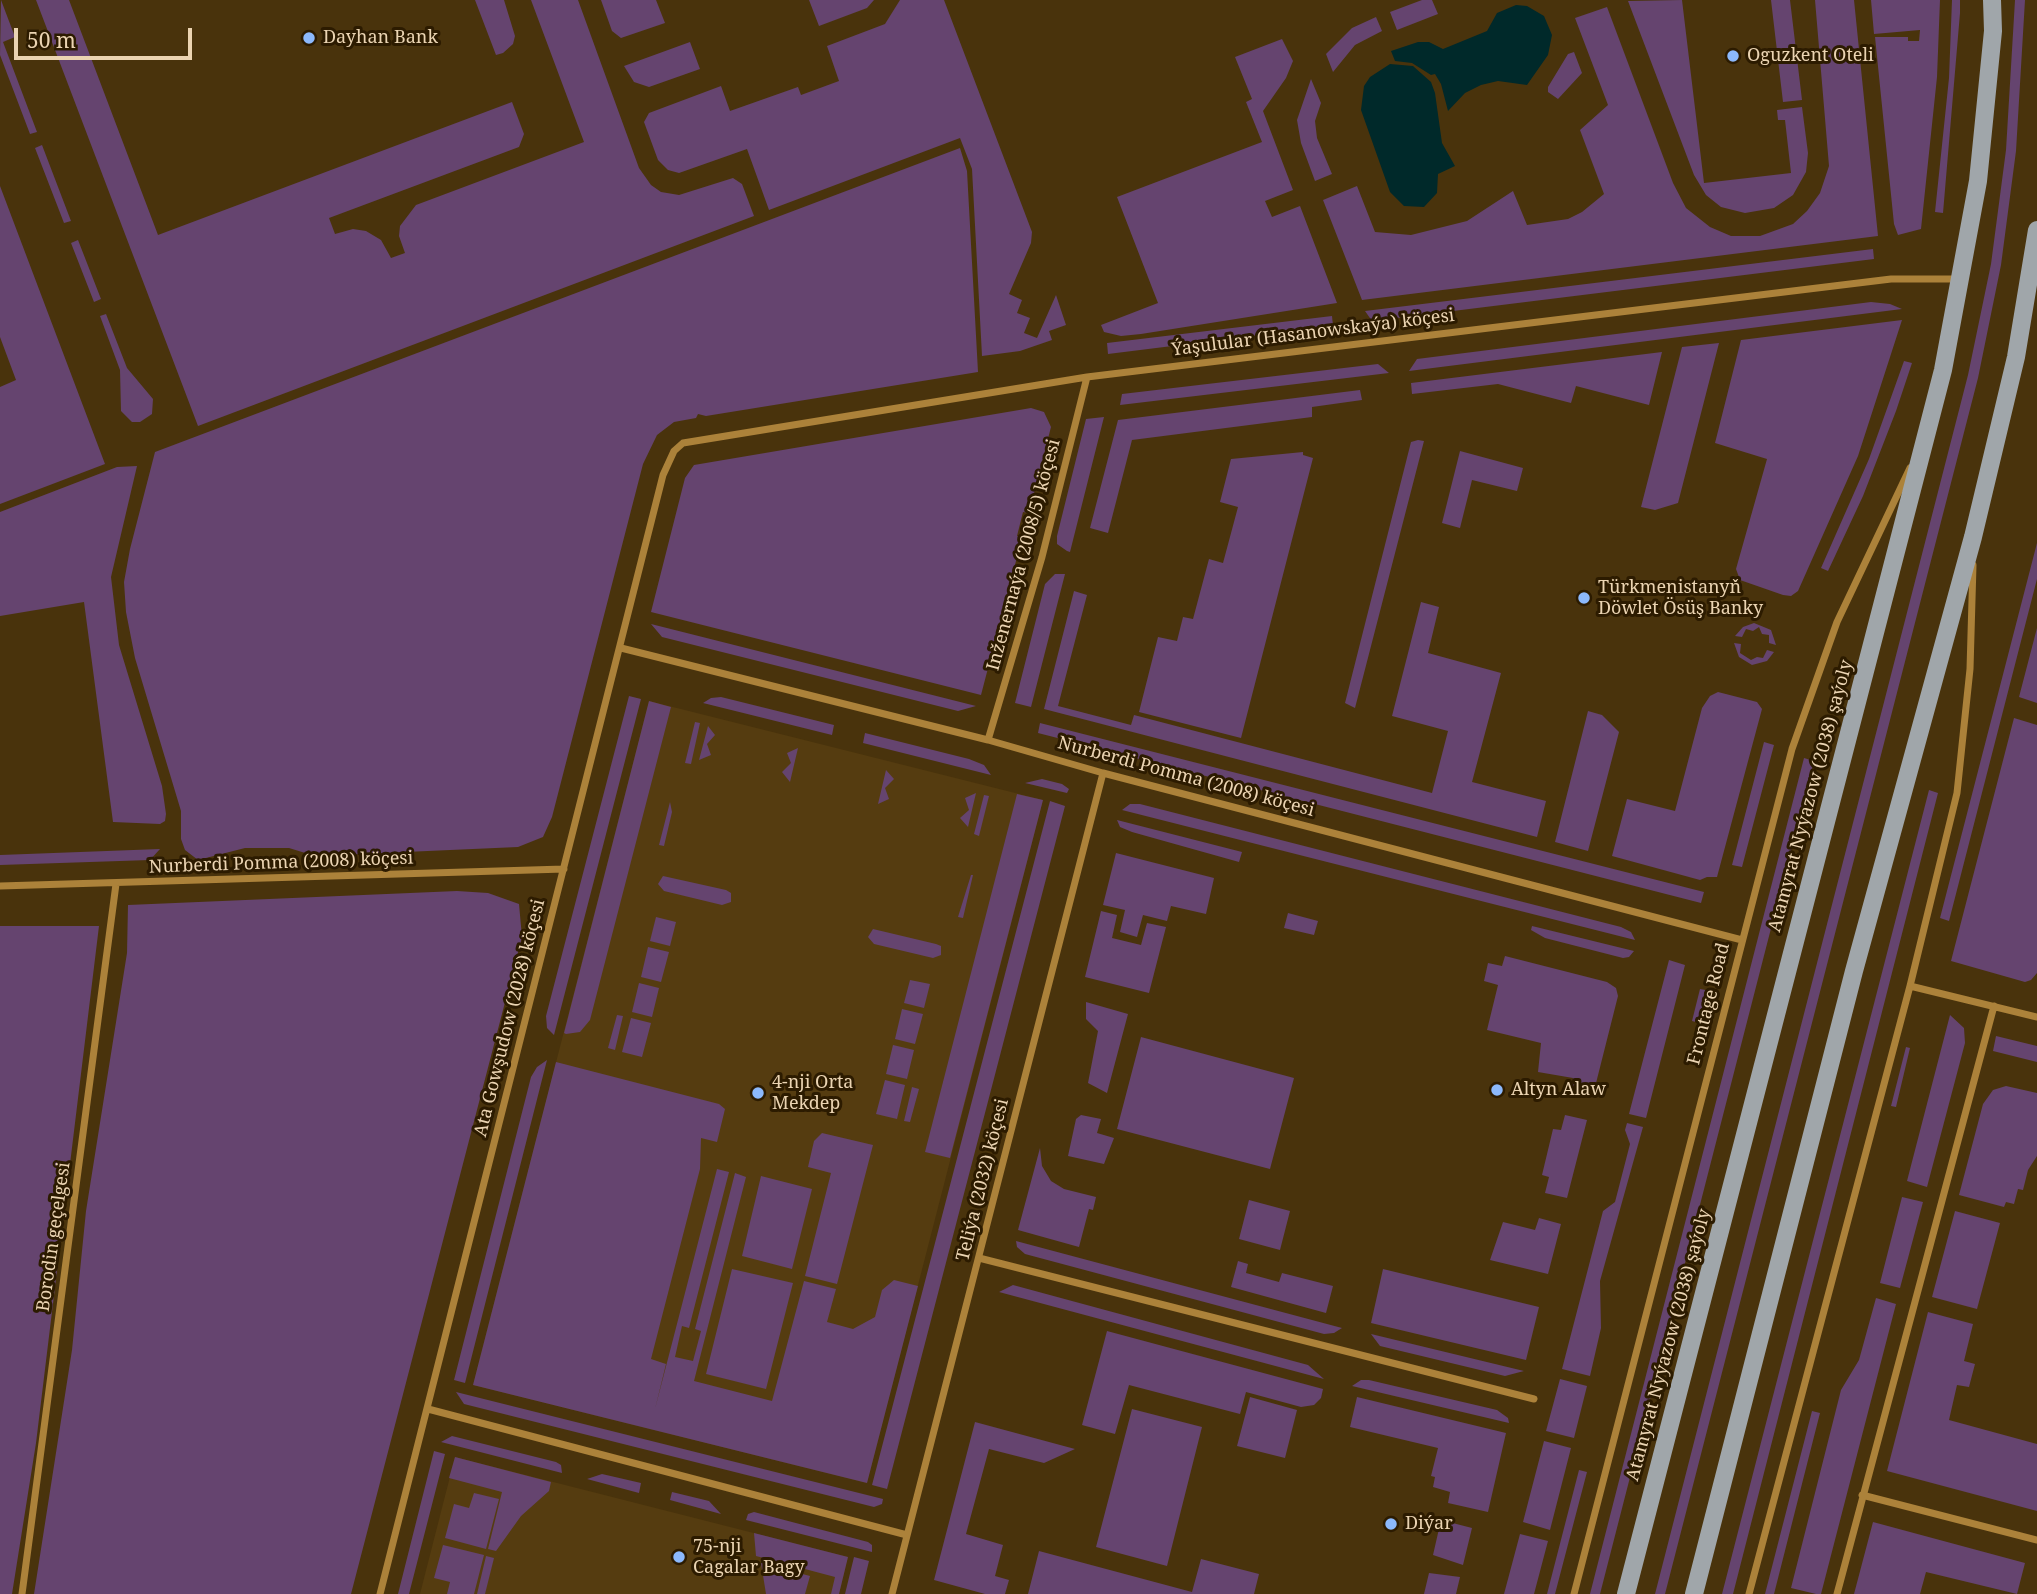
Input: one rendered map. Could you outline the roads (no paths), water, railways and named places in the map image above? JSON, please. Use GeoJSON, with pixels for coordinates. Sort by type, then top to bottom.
{"type":"FeatureCollection","features":[{"type":"Feature","properties":{"kind":"main road","name":"Atamyrat Nyýazow (2038) şaýoly"},"geometry":{"type":"LineString","coordinates":[[1626,1594],[1925,440],[1961,279],[1978,181],[1993,31],[1992,0]]}},
{"type":"Feature","properties":{"kind":"main road"},"geometry":{"type":"LineString","coordinates":[[1694,1594],[1854,971],[1973,537],[2016,357],[2037,230]]}},
{"type":"Feature","properties":{"kind":"street","name":"Ýaşulular (Hasanowskaýa) köçesi"},"geometry":{"type":"LineString","coordinates":[[674,451],[682,443],[696,440],[1087,377],[1891,279],[1961,279]]}},
{"type":"Feature","properties":{"kind":"street","name":"Inženernaýa (2008/5) köçesi"},"geometry":{"type":"LineString","coordinates":[[988,740],[1042,557],[1087,377]]}},
{"type":"Feature","properties":{"kind":"street","name":"Frontage Road"},"geometry":{"type":"LineString","coordinates":[[1574,1594],[1792,749],[1835,627],[1888,510],[1925,440]]}},
{"type":"Feature","properties":{"kind":"street","name":"Ata Gowşudow (2028) köçesi"},"geometry":{"type":"LineString","coordinates":[[380,1594],[663,475],[674,451]]}},
{"type":"Feature","properties":{"kind":"street"},"geometry":{"type":"LineString","coordinates":[[1749,1594],[1910,986],[1956,793],[1970,669],[1973,537]]}},
{"type":"Feature","properties":{"kind":"street","name":"Nurberdi Pomma (2008) köçesi"},"geometry":{"type":"LineString","coordinates":[[621,648],[988,740],[1103,773],[1742,940]]}},
{"type":"Feature","properties":{"kind":"street","name":"Teliýa (2032) köçesi"},"geometry":{"type":"LineString","coordinates":[[892,1594],[1103,773]]}},
{"type":"Feature","properties":{"kind":"street","name":"Nurberdi Pomma (2008) köçesi"},"geometry":{"type":"LineString","coordinates":[[0,886],[564,869]]}},
{"type":"Feature","properties":{"kind":"street","name":"Borodin geçelgesi"},"geometry":{"type":"LineString","coordinates":[[22,1594],[116,884]]}},
{"type":"Feature","properties":{"kind":"street"},"geometry":{"type":"LineString","coordinates":[[1910,986],[2037,1017]]}},
{"type":"Feature","properties":{"kind":"street"},"geometry":{"type":"LineString","coordinates":[[1837,1594],[1994,1006]]}},
{"type":"Feature","properties":{"kind":"street"},"geometry":{"type":"LineString","coordinates":[[979,1258],[1534,1399]]}},
{"type":"Feature","properties":{"kind":"street"},"geometry":{"type":"LineString","coordinates":[[428,1409],[907,1535]]}},
{"type":"Feature","properties":{"kind":"street"},"geometry":{"type":"LineString","coordinates":[[1862,1495],[2037,1540]]}},
{"type":"Feature","properties":{"kind":"water"},"geometry":{"type":"Polygon","coordinates":[[[1516,5],[1527,6],[1544,16],[1552,35],[1548,55],[1527,85],[1498,81],[1481,85],[1465,93],[1448,111],[1441,84],[1435,74],[1431,75],[1412,63],[1395,61],[1391,51],[1418,42],[1429,42],[1443,49],[1487,31],[1497,13],[1516,5]]]}},
{"type":"Feature","properties":{"kind":"water"},"geometry":{"type":"Polygon","coordinates":[[[1390,64],[1413,66],[1431,82],[1442,143],[1455,166],[1438,174],[1437,193],[1424,207],[1404,206],[1390,192],[1361,110],[1364,86],[1370,77],[1390,64]]]}},
{"type":"Feature","properties":{"kind":"place","name":"Dayhan Bank"},"geometry":{"type":"Point","coordinates":[309,38]}},
{"type":"Feature","properties":{"kind":"place","name":"Oguzkent Oteli"},"geometry":{"type":"Point","coordinates":[1733,56]}},
{"type":"Feature","properties":{"kind":"place","name":"Türkmenistanyň Döwlet Ösüş Banky"},"geometry":{"type":"Point","coordinates":[1584,598]}},
{"type":"Feature","properties":{"kind":"place","name":"Altyn Alaw"},"geometry":{"type":"Point","coordinates":[1497,1090]}},
{"type":"Feature","properties":{"kind":"place","name":"4-nji Orta Mekdep"},"geometry":{"type":"Point","coordinates":[758,1093]}},
{"type":"Feature","properties":{"kind":"place","name":"Diýar"},"geometry":{"type":"Point","coordinates":[1391,1524]}},
{"type":"Feature","properties":{"kind":"place","name":"75-nji Cagalar Bagy"},"geometry":{"type":"Point","coordinates":[679,1557]}}]}
